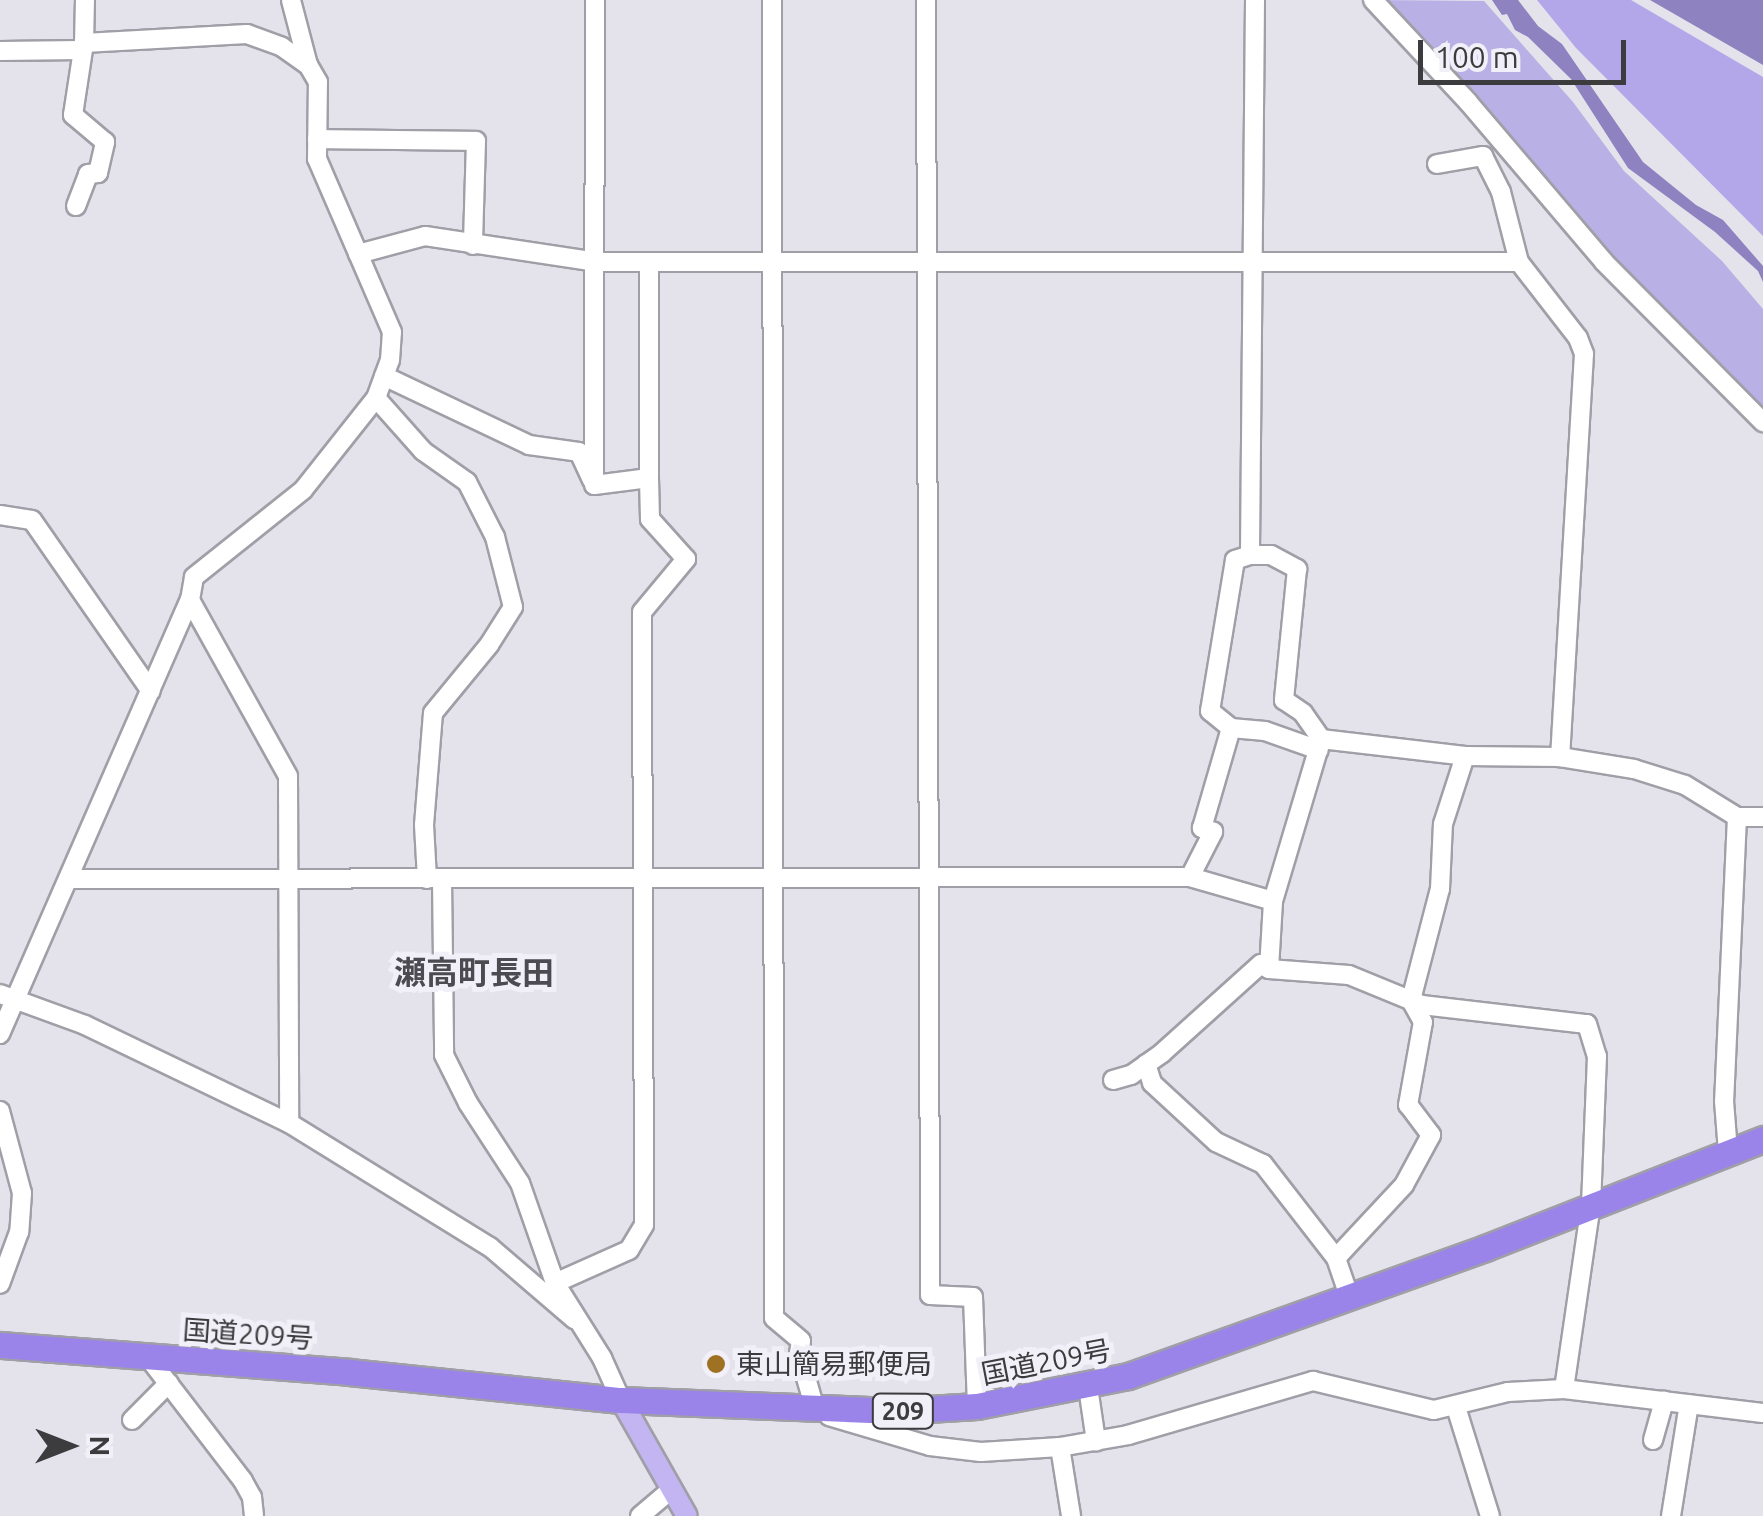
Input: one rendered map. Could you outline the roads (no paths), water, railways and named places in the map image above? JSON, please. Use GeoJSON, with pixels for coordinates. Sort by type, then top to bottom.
{"type":"FeatureCollection","features":[{"type":"Feature","properties":{"kind":"highway","name":"国道209号"},"geometry":{"type":"LineString","coordinates":[[0,1344],[621,1400],[811,1410],[977,1406],[1088,1387],[1486,1248],[1763,1139]]}},
{"type":"Feature","properties":{"kind":"main road"},"geometry":{"type":"LineString","coordinates":[[621,1400],[688,1516]]}},
{"type":"Feature","properties":{"kind":"street"},"geometry":{"type":"LineString","coordinates":[[76,206],[88,174],[98,172],[106,142],[73,115],[85,0]]}},
{"type":"Feature","properties":{"kind":"street"},"geometry":{"type":"LineString","coordinates":[[0,1034],[7,997],[69,879],[190,600],[194,577],[302,490],[376,398],[384,376],[392,332],[316,159],[318,82],[308,66],[291,0]]}},
{"type":"Feature","properties":{"kind":"street"},"geometry":{"type":"LineString","coordinates":[[594,0],[594,484]]}},
{"type":"Feature","properties":{"kind":"street"},"geometry":{"type":"LineString","coordinates":[[772,0],[774,1318],[800,1341],[811,1410],[961,1451],[1060,1447],[1096,1441],[1314,1381],[1434,1410],[1508,1392],[1564,1389],[1763,1413]]}},
{"type":"Feature","properties":{"kind":"street"},"geometry":{"type":"LineString","coordinates":[[926,0],[930,1295],[973,1297],[977,1406]]}},
{"type":"Feature","properties":{"kind":"street"},"geometry":{"type":"LineString","coordinates":[[1250,556],[1255,0]]}},
{"type":"Feature","properties":{"kind":"street"},"geometry":{"type":"LineString","coordinates":[[1373,0],[1468,102],[1604,262],[1763,422]]}},
{"type":"Feature","properties":{"kind":"street"},"geometry":{"type":"LineString","coordinates":[[0,51],[247,34],[282,47],[308,66]]}},
{"type":"Feature","properties":{"kind":"street"},"geometry":{"type":"LineString","coordinates":[[317,139],[476,141],[473,245]]}},
{"type":"Feature","properties":{"kind":"street"},"geometry":{"type":"LineString","coordinates":[[1437,164],[1483,156],[1501,192],[1519,262],[1578,338],[1584,354],[1560,757]]}},
{"type":"Feature","properties":{"kind":"street"},"geometry":{"type":"LineString","coordinates":[[358,254],[425,236],[597,262],[1519,262]]}},
{"type":"Feature","properties":{"kind":"street"},"geometry":{"type":"LineString","coordinates":[[554,1283],[630,1250],[644,1224],[642,612],[686,560],[650,520],[649,262]]}},
{"type":"Feature","properties":{"kind":"street"},"geometry":{"type":"LineString","coordinates":[[384,376],[529,445],[578,452],[594,484]]}},
{"type":"Feature","properties":{"kind":"street"},"geometry":{"type":"LineString","coordinates":[[376,398],[424,451],[467,482],[495,537],[513,607],[489,645],[432,714],[424,825],[434,879],[444,1055],[468,1103],[520,1182],[554,1283],[602,1358],[621,1400]]}},
{"type":"Feature","properties":{"kind":"street"},"geometry":{"type":"LineString","coordinates":[[594,484],[648,478]]}},
{"type":"Feature","properties":{"kind":"street"},"geometry":{"type":"LineString","coordinates":[[0,516],[32,520],[150,691]]}},
{"type":"Feature","properties":{"kind":"street"},"geometry":{"type":"LineString","coordinates":[[1269,969],[1273,901],[1320,745],[1304,713],[1284,700],[1298,569],[1271,555],[1235,560],[1210,711],[1231,728],[1265,731],[1320,745],[1465,756],[1560,757],[1669,778],[1720,802],[1737,817],[1763,817]]}},
{"type":"Feature","properties":{"kind":"street"},"geometry":{"type":"LineString","coordinates":[[190,600],[288,776],[289,1123]]}},
{"type":"Feature","properties":{"kind":"street"},"geometry":{"type":"LineString","coordinates":[[1190,877],[1213,832],[1202,828],[1231,728]]}},
{"type":"Feature","properties":{"kind":"street"},"geometry":{"type":"LineString","coordinates":[[1336,1258],[1404,1185],[1431,1135],[1408,1105],[1423,1022],[1411,1000],[1440,890],[1443,824],[1465,756]]}},
{"type":"Feature","properties":{"kind":"street"},"geometry":{"type":"LineString","coordinates":[[1728,1152],[1724,1101],[1737,817]]}},
{"type":"Feature","properties":{"kind":"street"},"geometry":{"type":"LineString","coordinates":[[69,879],[1190,877],[1273,901]]}},
{"type":"Feature","properties":{"kind":"street"},"geometry":{"type":"LineString","coordinates":[[1112,1080],[1146,1064],[1261,964],[1269,969],[1349,976],[1411,1000],[1509,1017],[1588,1024],[1597,1056],[1591,1204],[1564,1389]]}},
{"type":"Feature","properties":{"kind":"street"},"geometry":{"type":"LineString","coordinates":[[7,997],[85,1025],[289,1123],[490,1247],[574,1319]]}},
{"type":"Feature","properties":{"kind":"street"},"geometry":{"type":"LineString","coordinates":[[1146,1064],[1152,1084],[1216,1142],[1263,1164],[1336,1258],[1349,1296]]}},
{"type":"Feature","properties":{"kind":"street"},"geometry":{"type":"LineString","coordinates":[[0,1111],[22,1193],[18,1232],[0,1284]]}},
{"type":"Feature","properties":{"kind":"street"},"geometry":{"type":"LineString","coordinates":[[148,1356],[243,1481],[252,1497],[254,1516]]}},
{"type":"Feature","properties":{"kind":"street"},"geometry":{"type":"LineString","coordinates":[[132,1420],[169,1384]]}},
{"type":"Feature","properties":{"kind":"street"},"geometry":{"type":"LineString","coordinates":[[1088,1387],[1096,1441]]}},
{"type":"Feature","properties":{"kind":"street"},"geometry":{"type":"LineString","coordinates":[[1653,1440],[1664,1401]]}},
{"type":"Feature","properties":{"kind":"street"},"geometry":{"type":"LineString","coordinates":[[1671,1516],[1688,1404]]}},
{"type":"Feature","properties":{"kind":"street"},"geometry":{"type":"LineString","coordinates":[[1456,1407],[1490,1516]]}},
{"type":"Feature","properties":{"kind":"street"},"geometry":{"type":"LineString","coordinates":[[1060,1447],[1070,1516]]}},
{"type":"Feature","properties":{"kind":"street"},"geometry":{"type":"LineString","coordinates":[[640,1516],[672,1489]]}},
{"type":"Feature","properties":{"kind":"place","name":"東山簡易郵便局"},"geometry":{"type":"Point","coordinates":[716,1364]}},
{"type":"Feature","properties":{"kind":"district","name":"瀬高町長田"},"geometry":{"type":"Point","coordinates":[474,972]}}]}
